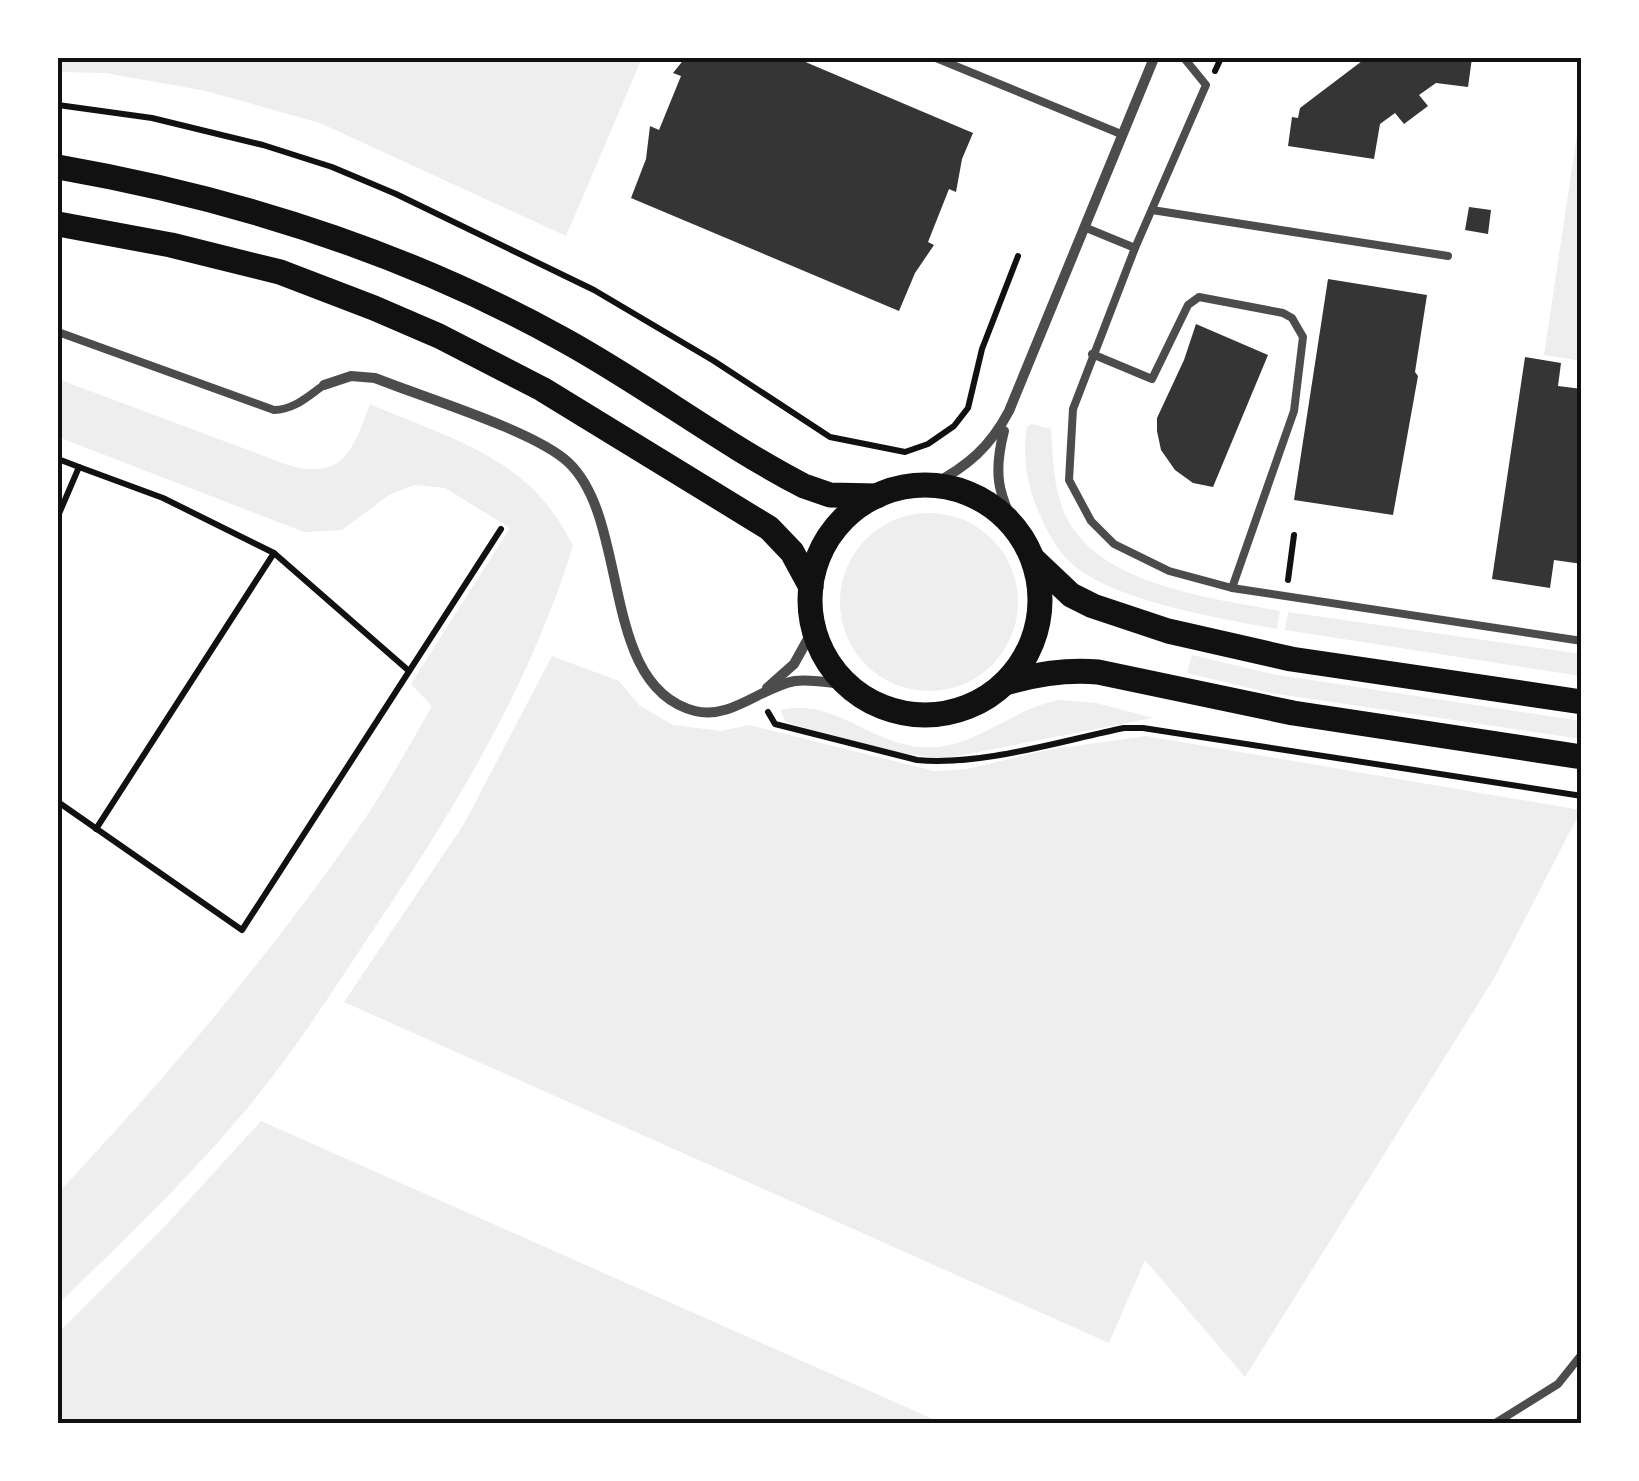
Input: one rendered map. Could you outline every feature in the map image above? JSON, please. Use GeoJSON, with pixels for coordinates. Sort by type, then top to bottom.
{"type":"FeatureCollection","features":[{"type":"Feature","properties":{"kind":"main road"},"geometry":{"type":"LineString","coordinates":[[58,167],[229,203],[348,241],[451,282],[562,338],[804,486],[830,495],[877,496]]}},
{"type":"Feature","properties":{"kind":"main road"},"geometry":{"type":"LineString","coordinates":[[58,224],[171,245],[280,272],[438,336],[558,398],[768,528],[792,552],[811,587]]}},
{"type":"Feature","properties":{"kind":"main road"},"geometry":{"type":"LineString","coordinates":[[913,485],[932,485],[980,499],[1018,532],[1032,558],[1040,591],[1038,625],[1026,656],[1005,683],[977,703],[944,714],[910,714],[877,704],[848,685],[827,659],[814,628],[811,587],[817,560],[830,535],[849,514],[877,496],[913,485]]}},
{"type":"Feature","properties":{"kind":"main road"},"geometry":{"type":"LineString","coordinates":[[1032,558],[1070,594],[1093,606],[1168,630],[1291,659],[1582,702]]}},
{"type":"Feature","properties":{"kind":"main road"},"geometry":{"type":"LineString","coordinates":[[1005,683],[1042,673],[1098,672],[1294,714],[1582,757]]}},
{"type":"Feature","properties":{"kind":"street"},"geometry":{"type":"LineString","coordinates":[[932,485],[958,472],[995,437],[1154,58]]}},
{"type":"Feature","properties":{"kind":"street"},"geometry":{"type":"LineString","coordinates":[[324,384],[351,376],[375,378],[530,439],[568,462],[594,495],[634,654],[648,678],[667,696],[694,710],[724,711],[794,682],[848,685]]}},
{"type":"Feature","properties":{"kind":"street"},"geometry":{"type":"LineString","coordinates":[[1009,410],[997,456],[997,480],[1018,532]]}},
{"type":"Feature","properties":{"kind":"street"},"geometry":{"type":"LineString","coordinates":[[758,695],[794,664],[814,628]]}},
{"type":"Feature","properties":{"kind":"lane"},"geometry":{"type":"LineString","coordinates":[[936,58],[1121,134]]}},
{"type":"Feature","properties":{"kind":"lane"},"geometry":{"type":"LineString","coordinates":[[1184,58],[1206,85],[1135,248],[1073,409],[1069,480],[1091,521],[1114,544],[1156,564],[1232,588],[1582,641]]}},
{"type":"Feature","properties":{"kind":"lane"},"geometry":{"type":"LineString","coordinates":[[1152,210],[1448,256]]}},
{"type":"Feature","properties":{"kind":"lane"},"geometry":{"type":"LineString","coordinates":[[1083,227],[1135,248]]}},
{"type":"Feature","properties":{"kind":"lane"},"geometry":{"type":"LineString","coordinates":[[1092,354],[1152,379],[1188,305],[1199,297],[1283,313],[1298,327],[1304,347],[1294,412],[1232,588]]}},
{"type":"Feature","properties":{"kind":"lane"},"geometry":{"type":"LineString","coordinates":[[58,332],[274,410],[295,405],[324,384]]}},
{"type":"Feature","properties":{"kind":"lane"},"geometry":{"type":"LineString","coordinates":[[1494,1424],[1558,1384],[1582,1354]]}},
{"type":"Feature","properties":{"kind":"path"},"geometry":{"type":"LineString","coordinates":[[58,106],[152,118],[263,145],[332,167],[594,290],[830,436],[905,452],[928,444],[954,426],[968,408],[982,348],[1018,256]]}},
{"type":"Feature","properties":{"kind":"path"},"geometry":{"type":"LineString","coordinates":[[58,459],[163,498],[274,553],[410,671]]}},
{"type":"Feature","properties":{"kind":"path"},"geometry":{"type":"LineString","coordinates":[[58,516],[78,467]]}},
{"type":"Feature","properties":{"kind":"path"},"geometry":{"type":"LineString","coordinates":[[58,802],[242,930],[501,529]]}},
{"type":"Feature","properties":{"kind":"path"},"geometry":{"type":"LineString","coordinates":[[1287,586],[1294,535]]}},
{"type":"Feature","properties":{"kind":"path"},"geometry":{"type":"LineString","coordinates":[[96,829],[274,553]]}},
{"type":"Feature","properties":{"kind":"path"},"geometry":{"type":"LineString","coordinates":[[768,711],[775,724],[917,760],[968,759],[1124,728],[1142,728],[1582,796]]}},
{"type":"Feature","properties":{"kind":"shaded area"},"geometry":{"type":"Polygon","coordinates":[[[58,58],[642,58],[566,236],[320,123],[206,91],[105,73],[58,72],[58,58]]]}},
{"type":"Feature","properties":{"kind":"shaded area"},"geometry":{"type":"Polygon","coordinates":[[[1581,108],[1581,361],[1544,355],[1581,108]]]}},
{"type":"Feature","properties":{"kind":"shaded area"},"geometry":{"type":"Polygon","coordinates":[[[58,379],[307,469],[335,465],[344,457],[370,404],[460,442],[512,472],[535,491],[573,546],[538,641],[495,731],[418,861],[318,1014],[217,1143],[58,1304],[58,1193],[222,1008],[370,811],[432,706],[411,684],[510,528],[445,488],[414,485],[389,495],[342,530],[304,532],[58,437],[58,379]]]}},
{"type":"Feature","properties":{"kind":"shaded area"},"geometry":{"type":"Polygon","coordinates":[[[1032,424],[1051,429],[1060,502],[1079,537],[1101,556],[1158,584],[1280,611],[1277,629],[1145,600],[1077,568],[1049,534],[1031,490],[1025,448],[1027,427],[1032,424]]]}},
{"type":"Feature","properties":{"kind":"shaded area"},"geometry":{"type":"Polygon","coordinates":[[[929,513],[963,519],[992,539],[1012,568],[1018,602],[1012,636],[992,665],[963,685],[929,691],[895,685],[866,665],[846,636],[840,602],[846,568],[866,539],[895,519],[929,513]]]}},
{"type":"Feature","properties":{"kind":"shaded area"},"geometry":{"type":"Polygon","coordinates":[[[1288,612],[1581,654],[1581,676],[1285,630],[1288,612]]]}},
{"type":"Feature","properties":{"kind":"shaded area"},"geometry":{"type":"Polygon","coordinates":[[[1192,655],[1272,674],[1581,721],[1581,739],[1271,693],[1187,673],[1192,655]]]}},
{"type":"Feature","properties":{"kind":"shaded area"},"geometry":{"type":"Polygon","coordinates":[[[552,656],[619,681],[640,706],[673,725],[721,731],[749,725],[934,771],[967,769],[1047,750],[1146,736],[1581,810],[1496,975],[1245,1377],[1145,1260],[1109,1343],[344,1002],[464,824],[552,656]]]}},
{"type":"Feature","properties":{"kind":"shaded area"},"geometry":{"type":"Polygon","coordinates":[[[1060,700],[1096,703],[1153,718],[947,758],[885,750],[824,734],[785,722],[781,710],[818,710],[885,738],[922,747],[959,742],[1025,711],[1060,700]]]}},
{"type":"Feature","properties":{"kind":"shaded area"},"geometry":{"type":"Polygon","coordinates":[[[261,1121],[942,1423],[58,1423],[58,1333],[168,1223],[261,1121]]]}},
{"type":"Feature","properties":{"kind":"building"},"geometry":{"type":"Polygon","coordinates":[[[685,58],[796,58],[973,133],[962,159],[956,192],[949,189],[928,242],[934,245],[915,273],[899,311],[631,198],[646,159],[650,126],[659,130],[681,76],[673,73],[685,58]]]}},
{"type":"Feature","properties":{"kind":"building"},"geometry":{"type":"Polygon","coordinates":[[[1366,58],[1472,58],[1468,87],[1436,83],[1419,95],[1428,106],[1404,124],[1395,113],[1380,124],[1374,159],[1288,146],[1292,117],[1298,118],[1300,108],[1366,58]]]}},
{"type":"Feature","properties":{"kind":"building"},"geometry":{"type":"Polygon","coordinates":[[[1469,207],[1491,210],[1488,234],[1465,230],[1469,207]]]}},
{"type":"Feature","properties":{"kind":"building"},"geometry":{"type":"Polygon","coordinates":[[[1328,279],[1427,295],[1415,372],[1418,376],[1393,515],[1294,500],[1328,279]]]}},
{"type":"Feature","properties":{"kind":"building"},"geometry":{"type":"Polygon","coordinates":[[[1196,324],[1268,355],[1213,487],[1193,483],[1175,470],[1161,450],[1157,431],[1157,418],[1196,324]]]}},
{"type":"Feature","properties":{"kind":"building"},"geometry":{"type":"Polygon","coordinates":[[[1525,357],[1561,363],[1558,386],[1582,389],[1582,564],[1554,560],[1550,588],[1492,579],[1525,357]]]}}]}
